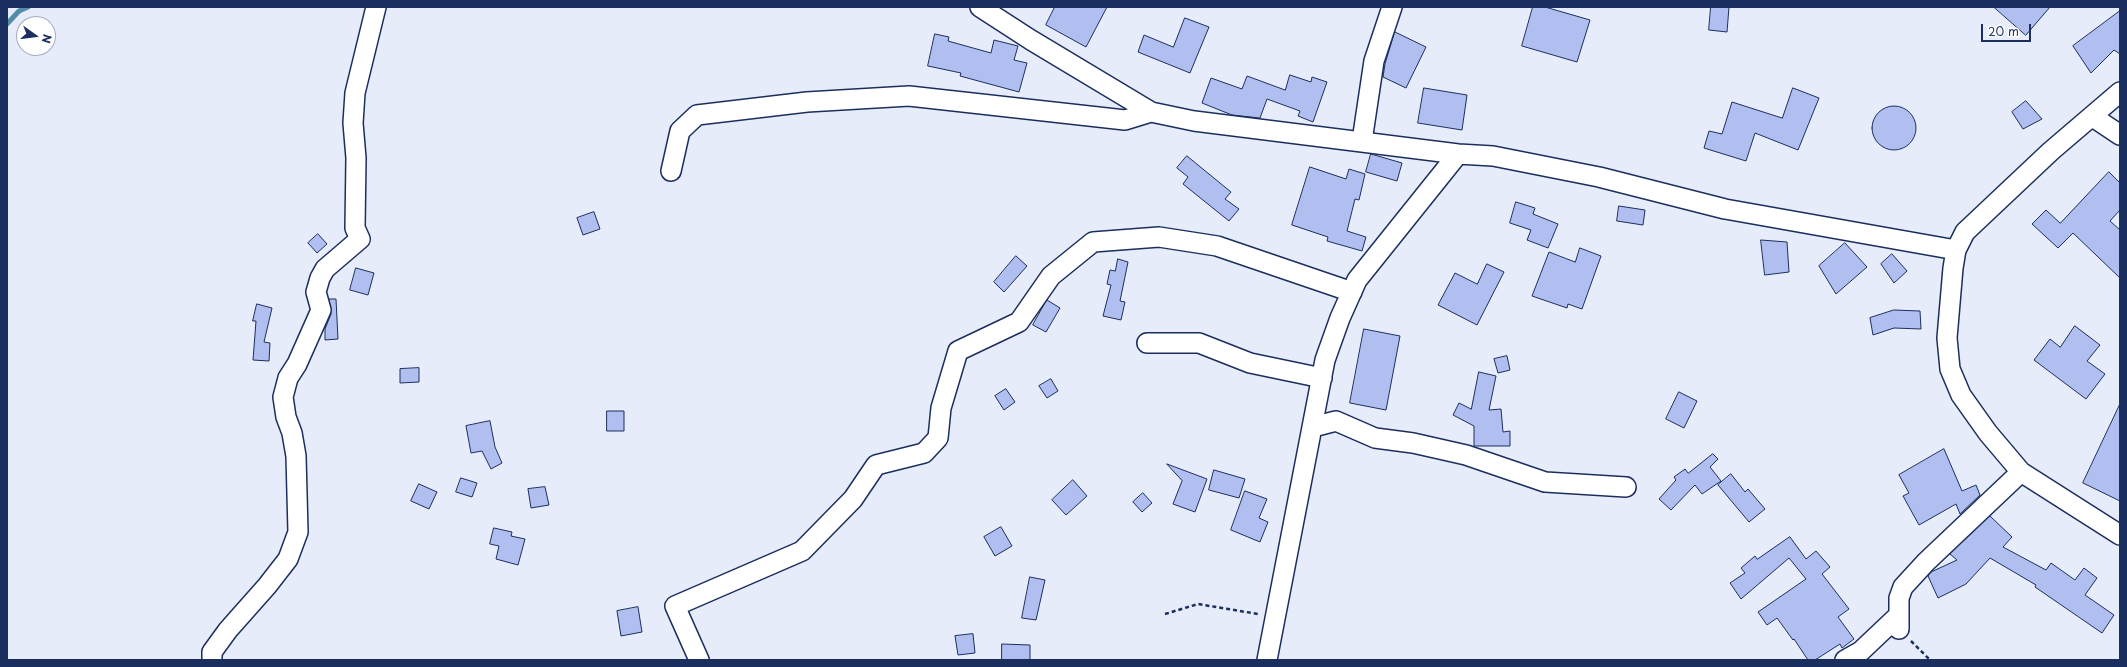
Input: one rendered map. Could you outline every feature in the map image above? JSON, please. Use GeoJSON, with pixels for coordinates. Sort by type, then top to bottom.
{"type":"FeatureCollection","features":[{"type":"Feature","properties":{"kind":"street"},"geometry":{"type":"LineString","coordinates":[[212,660],[212,652],[228,630],[267,586],[288,559],[298,532],[296,456],[292,433],[286,418],[283,397],[288,378],[297,364],[321,310],[316,292],[324,269],[360,239],[355,228],[356,158],[353,123],[355,93],[376,7]]}},
{"type":"Feature","properties":{"kind":"street"},"geometry":{"type":"LineString","coordinates":[[980,7],[1030,40],[1152,112],[1194,121],[1458,154],[1493,156],[1599,177],[1725,209],[1956,250]]}},
{"type":"Feature","properties":{"kind":"street"},"geometry":{"type":"LineString","coordinates":[[1362,141],[1374,61],[1392,7]]}},
{"type":"Feature","properties":{"kind":"street"},"geometry":{"type":"LineString","coordinates":[[2120,92],[2093,117],[2051,151],[1965,232],[1956,250],[1948,324],[1950,369],[1961,395],[1988,433],[2022,472],[2120,535]]}},
{"type":"Feature","properties":{"kind":"street"},"geometry":{"type":"LineString","coordinates":[[671,171],[680,131],[697,115],[807,102],[909,96],[1125,120],[1152,112]]}},
{"type":"Feature","properties":{"kind":"street"},"geometry":{"type":"LineString","coordinates":[[2093,117],[2120,135]]}},
{"type":"Feature","properties":{"kind":"street"},"geometry":{"type":"LineString","coordinates":[[1268,660],[1325,360],[1357,280],[1458,154]]}},
{"type":"Feature","properties":{"kind":"street"},"geometry":{"type":"LineString","coordinates":[[700,660],[675,606],[802,551],[853,499],[876,465],[924,453],[938,438],[941,408],[958,351],[1019,322],[1051,276],[1093,242],[1159,237],[1217,246],[1352,292]]}},
{"type":"Feature","properties":{"kind":"street"},"geometry":{"type":"LineString","coordinates":[[1147,342],[1199,342],[1250,363],[1322,378]]}},
{"type":"Feature","properties":{"kind":"street"},"geometry":{"type":"LineString","coordinates":[[1312,427],[1336,421],[1376,438],[1413,443],[1466,455],[1545,482],[1626,487]]}},
{"type":"Feature","properties":{"kind":"street"},"geometry":{"type":"LineString","coordinates":[[1845,660],[1861,651],[1899,623],[1899,598],[1903,587],[1926,562],[2022,472]]}},
{"type":"Feature","properties":{"kind":"path"},"geometry":{"type":"LineString","coordinates":[[1165,614],[1198,604],[1276,617]]}},
{"type":"Feature","properties":{"kind":"path"},"geometry":{"type":"LineString","coordinates":[[1899,623],[1930,660]]}},
{"type":"Feature","properties":{"kind":"building"},"geometry":{"type":"Polygon","coordinates":[[[1055,7],[1107,7],[1086,47],[1046,25],[1055,7]]]}},
{"type":"Feature","properties":{"kind":"building"},"geometry":{"type":"Polygon","coordinates":[[[1533,7],[1545,7],[1590,20],[1577,62],[1522,46],[1533,7]]]}},
{"type":"Feature","properties":{"kind":"building"},"geometry":{"type":"Polygon","coordinates":[[[1711,7],[1729,7],[1727,32],[1709,30],[1711,7]]]}},
{"type":"Feature","properties":{"kind":"building"},"geometry":{"type":"Polygon","coordinates":[[[1994,7],[2050,7],[2026,35],[1994,7]]]}},
{"type":"Feature","properties":{"kind":"building"},"geometry":{"type":"Polygon","coordinates":[[[2120,11],[2120,54],[2114,50],[2091,73],[2073,46],[2120,11]]]}},
{"type":"Feature","properties":{"kind":"building"},"geometry":{"type":"Polygon","coordinates":[[[1185,18],[1209,27],[1190,73],[1138,52],[1144,35],[1173,47],[1185,18]]]}},
{"type":"Feature","properties":{"kind":"building"},"geometry":{"type":"Polygon","coordinates":[[[1395,32],[1426,47],[1406,88],[1383,77],[1385,64],[1395,32]]]}},
{"type":"Feature","properties":{"kind":"building"},"geometry":{"type":"Polygon","coordinates":[[[935,34],[949,37],[948,41],[991,53],[994,40],[1018,46],[1014,60],[1027,63],[1019,92],[960,76],[961,73],[928,66],[935,34]]]}},
{"type":"Feature","properties":{"kind":"building"},"geometry":{"type":"Polygon","coordinates":[[[1290,75],[1311,82],[1312,77],[1327,82],[1313,122],[1298,116],[1300,111],[1267,99],[1260,118],[1232,115],[1202,103],[1211,78],[1242,89],[1247,76],[1285,90],[1290,75]]]}},
{"type":"Feature","properties":{"kind":"building"},"geometry":{"type":"Polygon","coordinates":[[[1424,88],[1467,95],[1462,130],[1418,123],[1424,88]]]}},
{"type":"Feature","properties":{"kind":"building"},"geometry":{"type":"Polygon","coordinates":[[[1793,88],[1819,98],[1798,150],[1755,133],[1746,161],[1704,148],[1709,131],[1722,134],[1732,102],[1782,118],[1793,88]]]}},
{"type":"Feature","properties":{"kind":"building"},"geometry":{"type":"Polygon","coordinates":[[[2026,101],[2042,119],[2023,129],[2012,112],[2026,101]]]}},
{"type":"Feature","properties":{"kind":"building"},"geometry":{"type":"Polygon","coordinates":[[[1894,106],[1906,110],[1912,116],[1916,128],[1912,140],[1906,146],[1894,150],[1882,146],[1876,140],[1872,128],[1876,116],[1882,110],[1894,106]]]}},
{"type":"Feature","properties":{"kind":"building"},"geometry":{"type":"Polygon","coordinates":[[[1371,154],[1402,163],[1397,181],[1366,172],[1371,154]]]}},
{"type":"Feature","properties":{"kind":"building"},"geometry":{"type":"Polygon","coordinates":[[[1187,156],[1231,192],[1225,199],[1239,209],[1229,221],[1183,184],[1188,177],[1177,168],[1187,156]]]}},
{"type":"Feature","properties":{"kind":"building"},"geometry":{"type":"Polygon","coordinates":[[[1310,167],[1346,179],[1349,169],[1365,174],[1359,200],[1355,199],[1347,231],[1366,237],[1362,251],[1327,241],[1328,237],[1292,225],[1310,167]]]}},
{"type":"Feature","properties":{"kind":"building"},"geometry":{"type":"Polygon","coordinates":[[[2109,172],[2120,183],[2120,210],[2110,221],[2120,230],[2120,278],[2073,233],[2058,248],[2032,224],[2046,210],[2060,223],[2109,172]]]}},
{"type":"Feature","properties":{"kind":"building"},"geometry":{"type":"Polygon","coordinates":[[[1516,202],[1535,208],[1533,214],[1558,224],[1548,248],[1527,240],[1531,230],[1510,223],[1516,202]]]}},
{"type":"Feature","properties":{"kind":"building"},"geometry":{"type":"Polygon","coordinates":[[[1619,206],[1645,210],[1643,225],[1617,221],[1619,206]]]}},
{"type":"Feature","properties":{"kind":"building"},"geometry":{"type":"Polygon","coordinates":[[[594,212],[600,229],[583,235],[577,218],[594,212]]]}},
{"type":"Feature","properties":{"kind":"building"},"geometry":{"type":"Polygon","coordinates":[[[318,234],[327,244],[317,253],[308,243],[318,234]]]}},
{"type":"Feature","properties":{"kind":"building"},"geometry":{"type":"Polygon","coordinates":[[[1761,240],[1787,242],[1789,272],[1765,275],[1761,240]]]}},
{"type":"Feature","properties":{"kind":"building"},"geometry":{"type":"Polygon","coordinates":[[[1845,243],[1867,267],[1836,294],[1819,266],[1845,243]]]}},
{"type":"Feature","properties":{"kind":"building"},"geometry":{"type":"Polygon","coordinates":[[[1580,248],[1601,256],[1582,309],[1568,304],[1567,308],[1532,296],[1549,252],[1575,262],[1580,248]]]}},
{"type":"Feature","properties":{"kind":"building"},"geometry":{"type":"Polygon","coordinates":[[[1892,254],[1907,271],[1894,283],[1881,264],[1892,254]]]}},
{"type":"Feature","properties":{"kind":"building"},"geometry":{"type":"Polygon","coordinates":[[[1016,256],[1027,266],[1004,292],[994,282],[1016,256]]]}},
{"type":"Feature","properties":{"kind":"building"},"geometry":{"type":"Polygon","coordinates":[[[1118,259],[1128,262],[1120,301],[1125,302],[1121,320],[1103,316],[1111,285],[1107,284],[1110,270],[1115,271],[1118,259]]]}},
{"type":"Feature","properties":{"kind":"building"},"geometry":{"type":"Polygon","coordinates":[[[1487,264],[1504,272],[1477,325],[1438,305],[1455,273],[1477,284],[1487,264]]]}},
{"type":"Feature","properties":{"kind":"building"},"geometry":{"type":"Polygon","coordinates":[[[356,268],[374,273],[368,295],[350,290],[356,268]]]}},
{"type":"Feature","properties":{"kind":"building"},"geometry":{"type":"Polygon","coordinates":[[[329,299],[336,299],[338,339],[325,340],[325,329],[331,314],[329,299]]]}},
{"type":"Feature","properties":{"kind":"building"},"geometry":{"type":"Polygon","coordinates":[[[1047,300],[1060,308],[1046,332],[1033,325],[1047,300]]]}},
{"type":"Feature","properties":{"kind":"building"},"geometry":{"type":"Polygon","coordinates":[[[257,304],[272,308],[264,342],[270,343],[269,361],[253,360],[256,321],[253,321],[257,304]]]}},
{"type":"Feature","properties":{"kind":"building"},"geometry":{"type":"Polygon","coordinates":[[[1894,310],[1920,311],[1921,329],[1894,328],[1873,335],[1870,318],[1894,310]]]}},
{"type":"Feature","properties":{"kind":"building"},"geometry":{"type":"Polygon","coordinates":[[[2075,326],[2100,345],[2087,361],[2105,374],[2086,399],[2034,360],[2050,339],[2060,347],[2075,326]]]}},
{"type":"Feature","properties":{"kind":"building"},"geometry":{"type":"Polygon","coordinates":[[[1364,329],[1400,336],[1386,410],[1350,403],[1364,329]]]}},
{"type":"Feature","properties":{"kind":"building"},"geometry":{"type":"Polygon","coordinates":[[[1507,356],[1510,370],[1498,373],[1494,359],[1507,356]]]}},
{"type":"Feature","properties":{"kind":"building"},"geometry":{"type":"Polygon","coordinates":[[[419,368],[419,382],[400,383],[400,369],[419,368]]]}},
{"type":"Feature","properties":{"kind":"building"},"geometry":{"type":"Polygon","coordinates":[[[1479,372],[1496,376],[1489,410],[1501,409],[1503,432],[1510,431],[1510,446],[1474,446],[1474,426],[1453,415],[1459,403],[1471,409],[1479,372]]]}},
{"type":"Feature","properties":{"kind":"building"},"geometry":{"type":"Polygon","coordinates":[[[1051,379],[1058,391],[1047,398],[1039,386],[1051,379]]]}},
{"type":"Feature","properties":{"kind":"building"},"geometry":{"type":"Polygon","coordinates":[[[1006,389],[1015,402],[1004,410],[995,396],[1006,389]]]}},
{"type":"Feature","properties":{"kind":"building"},"geometry":{"type":"Polygon","coordinates":[[[1679,392],[1697,401],[1684,428],[1666,419],[1679,392]]]}},
{"type":"Feature","properties":{"kind":"building"},"geometry":{"type":"Polygon","coordinates":[[[2120,404],[2120,501],[2083,483],[2120,404]]]}},
{"type":"Feature","properties":{"kind":"building"},"geometry":{"type":"Polygon","coordinates":[[[607,411],[624,411],[624,431],[607,431],[607,411]]]}},
{"type":"Feature","properties":{"kind":"building"},"geometry":{"type":"Polygon","coordinates":[[[490,421],[495,447],[502,463],[491,469],[482,451],[471,453],[466,426],[490,421]]]}},
{"type":"Feature","properties":{"kind":"building"},"geometry":{"type":"Polygon","coordinates":[[[1944,449],[1962,491],[1976,485],[1980,495],[1960,514],[1956,504],[1919,525],[1903,496],[1909,493],[1899,475],[1944,449]]]}},
{"type":"Feature","properties":{"kind":"building"},"geometry":{"type":"Polygon","coordinates":[[[1713,454],[1718,459],[1710,467],[1721,481],[1702,494],[1695,485],[1671,510],[1659,499],[1676,480],[1674,477],[1685,469],[1688,473],[1713,454]]]}},
{"type":"Feature","properties":{"kind":"building"},"geometry":{"type":"Polygon","coordinates":[[[1167,464],[1207,479],[1195,512],[1173,504],[1182,481],[1167,464]]]}},
{"type":"Feature","properties":{"kind":"building"},"geometry":{"type":"Polygon","coordinates":[[[1214,470],[1245,479],[1239,498],[1209,490],[1214,470]]]}},
{"type":"Feature","properties":{"kind":"building"},"geometry":{"type":"Polygon","coordinates":[[[1731,474],[1745,492],[1748,489],[1765,509],[1749,522],[1718,485],[1731,474]]]}},
{"type":"Feature","properties":{"kind":"building"},"geometry":{"type":"Polygon","coordinates":[[[461,478],[477,483],[472,497],[456,492],[461,478]]]}},
{"type":"Feature","properties":{"kind":"building"},"geometry":{"type":"Polygon","coordinates":[[[1073,480],[1087,496],[1066,515],[1052,500],[1073,480]]]}},
{"type":"Feature","properties":{"kind":"building"},"geometry":{"type":"Polygon","coordinates":[[[419,484],[437,492],[429,509],[411,501],[419,484]]]}},
{"type":"Feature","properties":{"kind":"building"},"geometry":{"type":"Polygon","coordinates":[[[545,487],[549,505],[531,508],[528,489],[545,487]]]}},
{"type":"Feature","properties":{"kind":"building"},"geometry":{"type":"Polygon","coordinates":[[[1245,491],[1267,499],[1259,518],[1268,522],[1260,542],[1231,530],[1245,491]]]}},
{"type":"Feature","properties":{"kind":"building"},"geometry":{"type":"Polygon","coordinates":[[[1143,493],[1152,503],[1142,512],[1133,502],[1143,493]]]}},
{"type":"Feature","properties":{"kind":"building"},"geometry":{"type":"Polygon","coordinates":[[[1990,516],[2012,537],[2003,547],[2046,570],[2051,563],[2075,580],[2084,568],[2097,578],[2085,595],[2114,615],[2102,633],[2035,587],[2036,585],[1990,558],[1966,584],[1938,598],[1928,576],[1931,572],[1957,560],[1950,554],[1990,516]]]}},
{"type":"Feature","properties":{"kind":"building"},"geometry":{"type":"Polygon","coordinates":[[[1001,527],[1012,546],[995,556],[984,537],[1001,527]]]}},
{"type":"Feature","properties":{"kind":"building"},"geometry":{"type":"Polygon","coordinates":[[[494,528],[512,532],[511,536],[525,539],[518,565],[496,559],[499,546],[490,544],[494,528]]]}},
{"type":"Feature","properties":{"kind":"building"},"geometry":{"type":"Polygon","coordinates":[[[1790,537],[1806,559],[1816,551],[1830,567],[1822,574],[1849,609],[1838,617],[1854,639],[1842,648],[1840,644],[1815,660],[1808,660],[1794,639],[1793,640],[1777,618],[1767,625],[1758,612],[1806,579],[1789,558],[1741,599],[1730,583],[1745,573],[1741,568],[1755,556],[1757,559],[1790,537]]]}},
{"type":"Feature","properties":{"kind":"building"},"geometry":{"type":"Polygon","coordinates":[[[1030,577],[1045,580],[1036,620],[1022,618],[1030,577]]]}},
{"type":"Feature","properties":{"kind":"building"},"geometry":{"type":"Polygon","coordinates":[[[638,607],[642,632],[621,636],[617,611],[638,607]]]}},
{"type":"Feature","properties":{"kind":"building"},"geometry":{"type":"Polygon","coordinates":[[[973,634],[975,653],[958,655],[955,636],[973,634]]]}},
{"type":"Feature","properties":{"kind":"building"},"geometry":{"type":"Polygon","coordinates":[[[1002,644],[1030,645],[1030,660],[1002,660],[1002,644]]]}},
{"type":"Feature","properties":{"kind":"waterway"},"geometry":{"type":"LineString","coordinates":[[7,24],[19,11],[28,7]]}}]}
